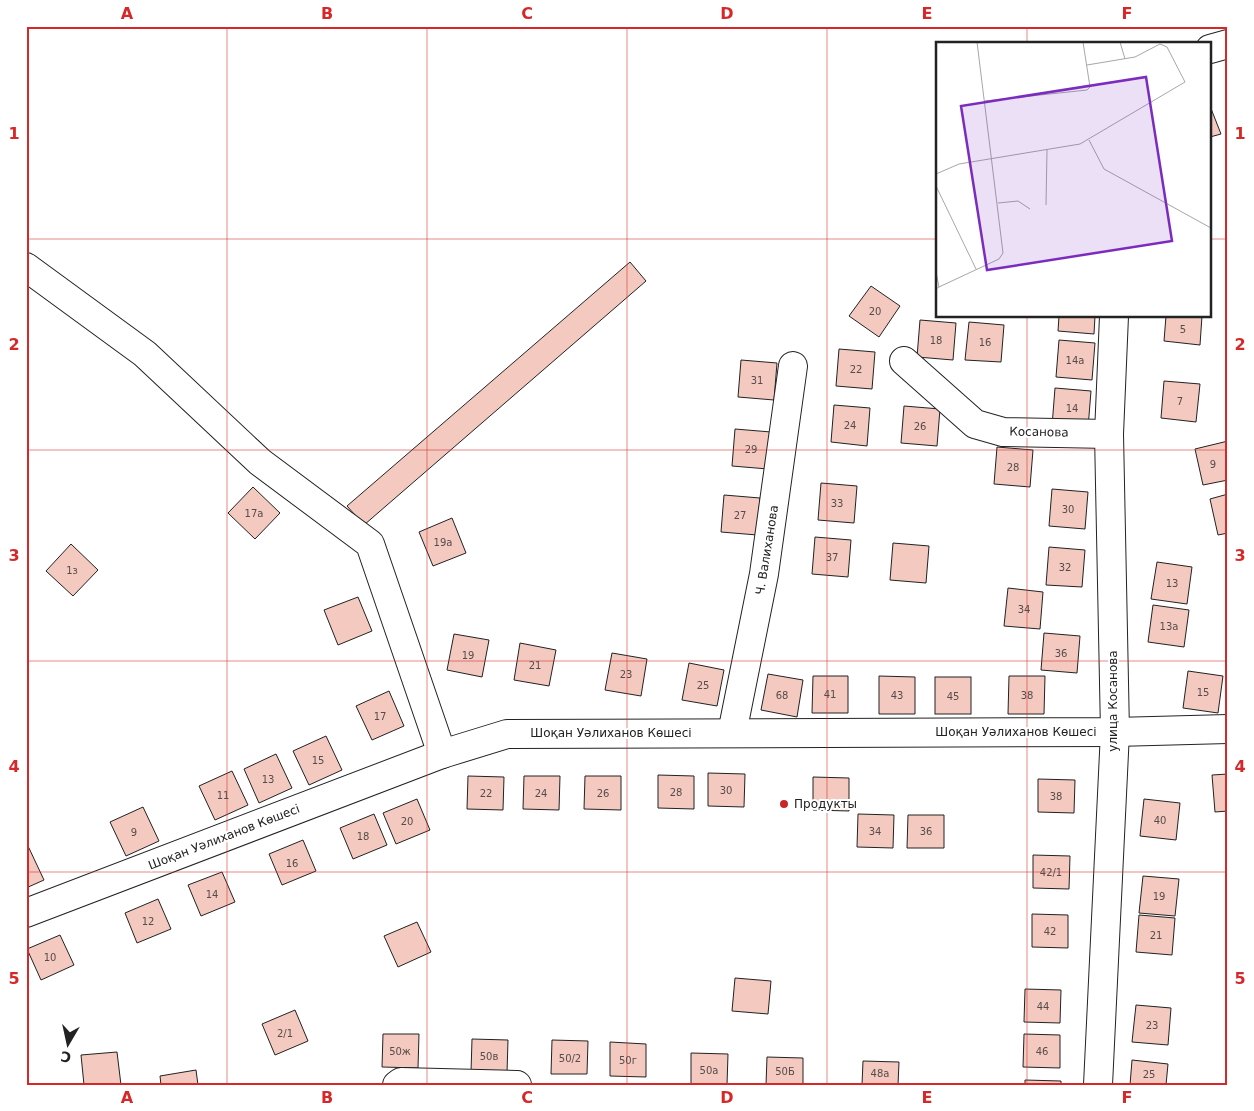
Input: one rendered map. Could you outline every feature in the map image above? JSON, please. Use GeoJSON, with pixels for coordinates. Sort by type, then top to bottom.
{"type":"FeatureCollection","features":[{"type":"Feature","properties":{"kind":"street"},"geometry":{"type":"LineString","coordinates":[[1212,48],[1228,44]]}},
{"type":"Feature","properties":{"kind":"street"},"geometry":{"type":"LineString","coordinates":[[26,267],[145,354],[260,462],[370,544],[442,754]]}},
{"type":"Feature","properties":{"kind":"street","name":"улица Косанова"},"geometry":{"type":"LineString","coordinates":[[1098,1085],[1115,732],[1109,434],[1114,318]]}},
{"type":"Feature","properties":{"kind":"street","name":"Косанова"},"geometry":{"type":"LineString","coordinates":[[904,362],[976,424],[1002,432],[1109,434]]}},
{"type":"Feature","properties":{"kind":"street","name":"Ч. Валиханова"},"geometry":{"type":"LineString","coordinates":[[732,733],[764,574],[793,366]]}},
{"type":"Feature","properties":{"kind":"street","name":"Шоқан Уәлиханов Көшесі"},"geometry":{"type":"LineString","coordinates":[[26,913],[442,754],[507,734],[1115,732],[1228,729]]}},
{"type":"Feature","properties":{"kind":"street"},"geometry":{"type":"LineString","coordinates":[[397,1085],[400,1082],[517,1085]]}},
{"type":"Feature","properties":{"kind":"building"},"geometry":{"type":"Polygon","coordinates":[[[1212,111],[1221,134],[1212,136],[1212,111]]]}},
{"type":"Feature","properties":{"kind":"building"},"geometry":{"type":"Polygon","coordinates":[[[630,262],[646,281],[364,525],[347,506],[630,262]]]}},
{"type":"Feature","properties":{"kind":"building"},"geometry":{"type":"Polygon","coordinates":[[[871,286],[900,306],[879,337],[849,316],[871,286]]]}},
{"type":"Feature","properties":{"kind":"building"},"geometry":{"type":"Polygon","coordinates":[[[1059,318],[1095,318],[1094,334],[1058,331],[1059,318]]]}},
{"type":"Feature","properties":{"kind":"building"},"geometry":{"type":"Polygon","coordinates":[[[1166,318],[1202,318],[1200,345],[1164,341],[1166,318]]]}},
{"type":"Feature","properties":{"kind":"building"},"geometry":{"type":"Polygon","coordinates":[[[920,320],[956,323],[953,360],[917,357],[920,320]]]}},
{"type":"Feature","properties":{"kind":"building"},"geometry":{"type":"Polygon","coordinates":[[[969,322],[1004,325],[1001,362],[965,360],[969,322]]]}},
{"type":"Feature","properties":{"kind":"building"},"geometry":{"type":"Polygon","coordinates":[[[1059,340],[1095,343],[1092,380],[1056,377],[1059,340]]]}},
{"type":"Feature","properties":{"kind":"building"},"geometry":{"type":"Polygon","coordinates":[[[839,349],[875,352],[872,389],[836,386],[839,349]]]}},
{"type":"Feature","properties":{"kind":"building"},"geometry":{"type":"Polygon","coordinates":[[[741,360],[777,363],[774,400],[738,397],[741,360]]]}},
{"type":"Feature","properties":{"kind":"building"},"geometry":{"type":"Polygon","coordinates":[[[1164,381],[1200,384],[1196,422],[1161,418],[1164,381]]]}},
{"type":"Feature","properties":{"kind":"building"},"geometry":{"type":"Polygon","coordinates":[[[1055,388],[1091,391],[1088,428],[1052,426],[1055,388]]]}},
{"type":"Feature","properties":{"kind":"building"},"geometry":{"type":"Polygon","coordinates":[[[834,405],[870,408],[867,446],[831,442],[834,405]]]}},
{"type":"Feature","properties":{"kind":"building"},"geometry":{"type":"Polygon","coordinates":[[[904,406],[940,409],[937,446],[901,443],[904,406]]]}},
{"type":"Feature","properties":{"kind":"building"},"geometry":{"type":"Polygon","coordinates":[[[735,429],[771,432],[768,469],[732,466],[735,429]]]}},
{"type":"Feature","properties":{"kind":"building"},"geometry":{"type":"Polygon","coordinates":[[[1228,441],[1228,480],[1203,485],[1195,449],[1228,441]]]}},
{"type":"Feature","properties":{"kind":"building"},"geometry":{"type":"Polygon","coordinates":[[[997,447],[1033,450],[1030,487],[994,484],[997,447]]]}},
{"type":"Feature","properties":{"kind":"building"},"geometry":{"type":"Polygon","coordinates":[[[821,483],[857,486],[854,523],[818,520],[821,483]]]}},
{"type":"Feature","properties":{"kind":"building"},"geometry":{"type":"Polygon","coordinates":[[[253,487],[280,513],[255,539],[228,513],[253,487]]]}},
{"type":"Feature","properties":{"kind":"building"},"geometry":{"type":"Polygon","coordinates":[[[1052,489],[1088,492],[1085,529],[1049,526],[1052,489]]]}},
{"type":"Feature","properties":{"kind":"building"},"geometry":{"type":"Polygon","coordinates":[[[1228,494],[1228,533],[1218,535],[1210,499],[1228,494]]]}},
{"type":"Feature","properties":{"kind":"building"},"geometry":{"type":"Polygon","coordinates":[[[724,495],[760,498],[757,535],[721,532],[724,495]]]}},
{"type":"Feature","properties":{"kind":"building"},"geometry":{"type":"Polygon","coordinates":[[[452,518],[466,553],[433,566],[419,532],[452,518]]]}},
{"type":"Feature","properties":{"kind":"building"},"geometry":{"type":"Polygon","coordinates":[[[815,537],[851,540],[848,577],[812,574],[815,537]]]}},
{"type":"Feature","properties":{"kind":"building"},"geometry":{"type":"Polygon","coordinates":[[[893,543],[929,546],[926,583],[890,580],[893,543]]]}},
{"type":"Feature","properties":{"kind":"building"},"geometry":{"type":"Polygon","coordinates":[[[71,544],[98,570],[73,596],[46,571],[71,544]]]}},
{"type":"Feature","properties":{"kind":"building"},"geometry":{"type":"Polygon","coordinates":[[[1049,547],[1085,550],[1082,587],[1046,585],[1049,547]]]}},
{"type":"Feature","properties":{"kind":"building"},"geometry":{"type":"Polygon","coordinates":[[[1157,562],[1192,567],[1187,604],[1151,599],[1157,562]]]}},
{"type":"Feature","properties":{"kind":"building"},"geometry":{"type":"Polygon","coordinates":[[[1008,588],[1043,592],[1040,629],[1004,626],[1008,588]]]}},
{"type":"Feature","properties":{"kind":"building"},"geometry":{"type":"Polygon","coordinates":[[[358,597],[372,631],[338,645],[324,610],[358,597]]]}},
{"type":"Feature","properties":{"kind":"building"},"geometry":{"type":"Polygon","coordinates":[[[1153,605],[1189,610],[1184,647],[1148,642],[1153,605]]]}},
{"type":"Feature","properties":{"kind":"building"},"geometry":{"type":"Polygon","coordinates":[[[1044,633],[1080,636],[1077,673],[1041,670],[1044,633]]]}},
{"type":"Feature","properties":{"kind":"building"},"geometry":{"type":"Polygon","coordinates":[[[454,634],[489,640],[482,677],[447,670],[454,634]]]}},
{"type":"Feature","properties":{"kind":"building"},"geometry":{"type":"Polygon","coordinates":[[[520,643],[556,650],[549,686],[514,680],[520,643]]]}},
{"type":"Feature","properties":{"kind":"building"},"geometry":{"type":"Polygon","coordinates":[[[612,653],[647,659],[641,696],[605,690],[612,653]]]}},
{"type":"Feature","properties":{"kind":"building"},"geometry":{"type":"Polygon","coordinates":[[[689,663],[724,670],[717,706],[682,700],[689,663]]]}},
{"type":"Feature","properties":{"kind":"building"},"geometry":{"type":"Polygon","coordinates":[[[1188,671],[1223,676],[1218,713],[1183,708],[1188,671]]]}},
{"type":"Feature","properties":{"kind":"building"},"geometry":{"type":"Polygon","coordinates":[[[768,674],[803,680],[797,717],[761,710],[768,674]]]}},
{"type":"Feature","properties":{"kind":"building"},"geometry":{"type":"Polygon","coordinates":[[[813,676],[848,676],[848,713],[812,713],[813,676]]]}},
{"type":"Feature","properties":{"kind":"building"},"geometry":{"type":"Polygon","coordinates":[[[879,676],[915,677],[915,714],[879,714],[879,676]]]}},
{"type":"Feature","properties":{"kind":"building"},"geometry":{"type":"Polygon","coordinates":[[[1009,676],[1045,676],[1044,714],[1008,714],[1009,676]]]}},
{"type":"Feature","properties":{"kind":"building"},"geometry":{"type":"Polygon","coordinates":[[[935,677],[971,677],[971,714],[935,714],[935,677]]]}},
{"type":"Feature","properties":{"kind":"building"},"geometry":{"type":"Polygon","coordinates":[[[389,691],[404,726],[372,740],[356,706],[389,691]]]}},
{"type":"Feature","properties":{"kind":"building"},"geometry":{"type":"Polygon","coordinates":[[[326,736],[342,770],[309,785],[293,751],[326,736]]]}},
{"type":"Feature","properties":{"kind":"building"},"geometry":{"type":"Polygon","coordinates":[[[276,754],[292,788],[259,803],[244,769],[276,754]]]}},
{"type":"Feature","properties":{"kind":"building"},"geometry":{"type":"Polygon","coordinates":[[[232,771],[248,805],[215,820],[199,786],[232,771]]]}},
{"type":"Feature","properties":{"kind":"building"},"geometry":{"type":"Polygon","coordinates":[[[708,773],[745,774],[744,807],[708,806],[708,773]]]}},
{"type":"Feature","properties":{"kind":"building"},"geometry":{"type":"Polygon","coordinates":[[[1228,774],[1228,811],[1215,812],[1212,775],[1228,774]]]}},
{"type":"Feature","properties":{"kind":"building"},"geometry":{"type":"Polygon","coordinates":[[[658,775],[694,776],[694,809],[658,808],[658,775]]]}},
{"type":"Feature","properties":{"kind":"building"},"geometry":{"type":"Polygon","coordinates":[[[468,776],[504,777],[503,810],[467,809],[468,776]]]}},
{"type":"Feature","properties":{"kind":"building"},"geometry":{"type":"Polygon","coordinates":[[[524,776],[560,776],[559,810],[523,809],[524,776]]]}},
{"type":"Feature","properties":{"kind":"building"},"geometry":{"type":"Polygon","coordinates":[[[585,776],[621,776],[621,810],[584,809],[585,776]]]}},
{"type":"Feature","properties":{"kind":"building"},"geometry":{"type":"Polygon","coordinates":[[[813,777],[849,778],[849,811],[813,810],[813,777]]]}},
{"type":"Feature","properties":{"kind":"building"},"geometry":{"type":"Polygon","coordinates":[[[1038,779],[1075,780],[1074,813],[1038,812],[1038,779]]]}},
{"type":"Feature","properties":{"kind":"building"},"geometry":{"type":"Polygon","coordinates":[[[417,799],[430,830],[396,844],[383,813],[417,799]]]}},
{"type":"Feature","properties":{"kind":"building"},"geometry":{"type":"Polygon","coordinates":[[[1144,799],[1180,803],[1176,840],[1140,836],[1144,799]]]}},
{"type":"Feature","properties":{"kind":"building"},"geometry":{"type":"Polygon","coordinates":[[[143,807],[159,841],[126,856],[110,822],[143,807]]]}},
{"type":"Feature","properties":{"kind":"building"},"geometry":{"type":"Polygon","coordinates":[[[374,814],[387,845],[353,859],[340,828],[374,814]]]}},
{"type":"Feature","properties":{"kind":"building"},"geometry":{"type":"Polygon","coordinates":[[[858,814],[894,815],[893,848],[857,847],[858,814]]]}},
{"type":"Feature","properties":{"kind":"building"},"geometry":{"type":"Polygon","coordinates":[[[908,815],[944,815],[944,848],[907,848],[908,815]]]}},
{"type":"Feature","properties":{"kind":"building"},"geometry":{"type":"Polygon","coordinates":[[[303,840],[316,871],[282,885],[269,854],[303,840]]]}},
{"type":"Feature","properties":{"kind":"building"},"geometry":{"type":"Polygon","coordinates":[[[28,846],[44,880],[26,888],[26,847],[28,846]]]}},
{"type":"Feature","properties":{"kind":"building"},"geometry":{"type":"Polygon","coordinates":[[[1033,855],[1070,856],[1069,889],[1033,888],[1033,855]]]}},
{"type":"Feature","properties":{"kind":"building"},"geometry":{"type":"Polygon","coordinates":[[[222,872],[235,902],[201,916],[188,885],[222,872]]]}},
{"type":"Feature","properties":{"kind":"building"},"geometry":{"type":"Polygon","coordinates":[[[1143,876],[1179,879],[1175,916],[1139,913],[1143,876]]]}},
{"type":"Feature","properties":{"kind":"building"},"geometry":{"type":"Polygon","coordinates":[[[158,899],[171,929],[137,943],[125,913],[158,899]]]}},
{"type":"Feature","properties":{"kind":"building"},"geometry":{"type":"Polygon","coordinates":[[[1032,914],[1068,915],[1068,948],[1032,947],[1032,914]]]}},
{"type":"Feature","properties":{"kind":"building"},"geometry":{"type":"Polygon","coordinates":[[[1139,915],[1175,918],[1172,955],[1136,952],[1139,915]]]}},
{"type":"Feature","properties":{"kind":"building"},"geometry":{"type":"Polygon","coordinates":[[[417,922],[431,952],[398,967],[384,936],[417,922]]]}},
{"type":"Feature","properties":{"kind":"building"},"geometry":{"type":"Polygon","coordinates":[[[60,935],[74,965],[41,980],[27,949],[60,935]]]}},
{"type":"Feature","properties":{"kind":"building"},"geometry":{"type":"Polygon","coordinates":[[[735,978],[771,981],[768,1014],[732,1011],[735,978]]]}},
{"type":"Feature","properties":{"kind":"building"},"geometry":{"type":"Polygon","coordinates":[[[1025,989],[1061,990],[1060,1023],[1024,1022],[1025,989]]]}},
{"type":"Feature","properties":{"kind":"building"},"geometry":{"type":"Polygon","coordinates":[[[1136,1005],[1171,1008],[1168,1045],[1132,1042],[1136,1005]]]}},
{"type":"Feature","properties":{"kind":"building"},"geometry":{"type":"Polygon","coordinates":[[[295,1010],[308,1041],[275,1055],[262,1024],[295,1010]]]}},
{"type":"Feature","properties":{"kind":"building"},"geometry":{"type":"Polygon","coordinates":[[[383,1034],[419,1034],[418,1068],[382,1067],[383,1034]]]}},
{"type":"Feature","properties":{"kind":"building"},"geometry":{"type":"Polygon","coordinates":[[[1024,1034],[1060,1035],[1060,1068],[1023,1067],[1024,1034]]]}},
{"type":"Feature","properties":{"kind":"building"},"geometry":{"type":"Polygon","coordinates":[[[472,1039],[508,1040],[507,1073],[471,1072],[472,1039]]]}},
{"type":"Feature","properties":{"kind":"building"},"geometry":{"type":"Polygon","coordinates":[[[552,1040],[588,1041],[587,1074],[551,1074],[552,1040]]]}},
{"type":"Feature","properties":{"kind":"building"},"geometry":{"type":"Polygon","coordinates":[[[610,1042],[646,1044],[646,1077],[610,1076],[610,1042]]]}},
{"type":"Feature","properties":{"kind":"building"},"geometry":{"type":"Polygon","coordinates":[[[117,1052],[121,1085],[84,1085],[81,1055],[117,1052]]]}},
{"type":"Feature","properties":{"kind":"building"},"geometry":{"type":"Polygon","coordinates":[[[691,1053],[728,1054],[727,1085],[691,1085],[691,1053]]]}},
{"type":"Feature","properties":{"kind":"building"},"geometry":{"type":"Polygon","coordinates":[[[767,1057],[803,1058],[803,1085],[766,1085],[767,1057]]]}},
{"type":"Feature","properties":{"kind":"building"},"geometry":{"type":"Polygon","coordinates":[[[1132,1060],[1168,1064],[1166,1085],[1130,1085],[1132,1060]]]}},
{"type":"Feature","properties":{"kind":"building"},"geometry":{"type":"Polygon","coordinates":[[[863,1061],[899,1062],[898,1085],[862,1085],[863,1061]]]}},
{"type":"Feature","properties":{"kind":"building"},"geometry":{"type":"Polygon","coordinates":[[[196,1070],[198,1085],[161,1085],[160,1076],[196,1070]]]}},
{"type":"Feature","properties":{"kind":"building"},"geometry":{"type":"Polygon","coordinates":[[[1025,1080],[1061,1081],[1061,1085],[1025,1085],[1025,1080]]]}},
{"type":"Feature","properties":{"kind":"place","name":"Продукты"},"geometry":{"type":"Point","coordinates":[784,804]}}]}
